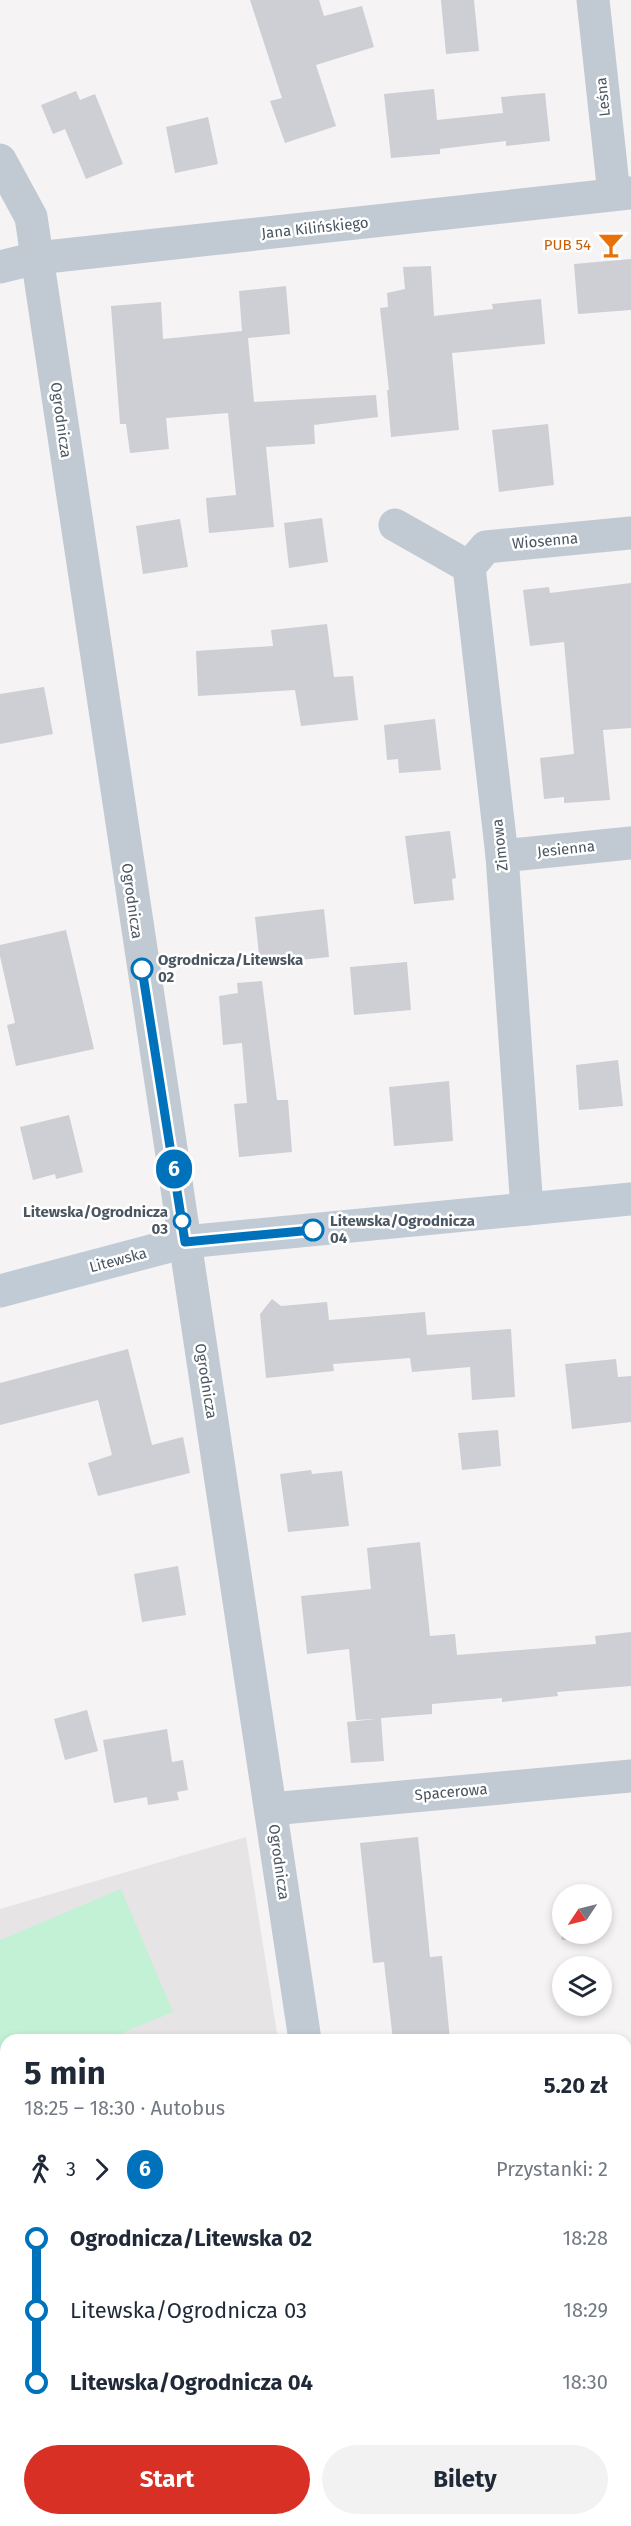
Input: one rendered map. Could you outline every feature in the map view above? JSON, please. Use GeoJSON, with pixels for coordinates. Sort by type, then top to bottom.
{"type":"FeatureCollection","features":[{"type":"Feature","properties":{"kind":"main road","name":"Litewska"},"geometry":{"type":"LineString","coordinates":[[0,1291],[185,1242],[631,1199]]}},
{"type":"Feature","properties":{"kind":"street","name":"Leśna"},"geometry":{"type":"LineString","coordinates":[[593,0],[622,194]]}},
{"type":"Feature","properties":{"kind":"street","name":"Ogrodnicza"},"geometry":{"type":"LineString","coordinates":[[0,160],[31,217],[142,969],[304,2034]]}},
{"type":"Feature","properties":{"kind":"street","name":"Jana Kilińskiego"},"geometry":{"type":"LineString","coordinates":[[0,267],[37,258],[622,194]]}},
{"type":"Feature","properties":{"kind":"street"},"geometry":{"type":"LineString","coordinates":[[395,525],[469,567]]}},
{"type":"Feature","properties":{"kind":"street","name":"Wiosenna"},"geometry":{"type":"LineString","coordinates":[[469,567],[486,547],[631,533]]}},
{"type":"Feature","properties":{"kind":"street","name":"Zimowa"},"geometry":{"type":"LineString","coordinates":[[469,567],[502,856],[527,1209]]}},
{"type":"Feature","properties":{"kind":"street","name":"Jesienna"},"geometry":{"type":"LineString","coordinates":[[502,856],[631,843]]}},
{"type":"Feature","properties":{"kind":"street","name":"Spacerowa"},"geometry":{"type":"LineString","coordinates":[[271,1809],[631,1776]]}},
{"type":"Feature","properties":{"kind":"shaded area"},"geometry":{"type":"Polygon","coordinates":[[[246,1837],[277,2034],[0,2034],[0,1909],[246,1837]]]}},
{"type":"Feature","properties":{"kind":"green space"},"geometry":{"type":"Polygon","coordinates":[[[121,1889],[173,2012],[120,2034],[0,2034],[0,1940],[121,1889]]]}},
{"type":"Feature","properties":{"kind":"building"},"geometry":{"type":"Polygon","coordinates":[[[250,0],[319,0],[324,16],[362,6],[374,47],[316,65],[336,126],[285,143],[270,101],[282,98],[250,0]]]}},
{"type":"Feature","properties":{"kind":"building"},"geometry":{"type":"Polygon","coordinates":[[[441,0],[474,0],[479,51],[446,54],[441,0]]]}},
{"type":"Feature","properties":{"kind":"building"},"geometry":{"type":"Polygon","coordinates":[[[434,89],[437,120],[503,113],[501,97],[545,93],[550,141],[506,146],[506,141],[440,149],[440,154],[391,158],[384,94],[434,89]]]}},
{"type":"Feature","properties":{"kind":"building"},"geometry":{"type":"Polygon","coordinates":[[[76,91],[80,100],[95,94],[123,164],[86,179],[65,129],[53,134],[41,105],[76,91]]]}},
{"type":"Feature","properties":{"kind":"building"},"geometry":{"type":"Polygon","coordinates":[[[208,117],[218,164],[175,173],[166,127],[208,117]]]}},
{"type":"Feature","properties":{"kind":"building"},"geometry":{"type":"Polygon","coordinates":[[[631,259],[631,310],[578,314],[574,264],[631,259]]]}},
{"type":"Feature","properties":{"kind":"building"},"geometry":{"type":"Polygon","coordinates":[[[431,266],[434,316],[493,309],[492,304],[541,299],[545,344],[452,353],[459,430],[391,437],[387,390],[389,390],[380,308],[388,307],[387,293],[405,289],[403,267],[431,266]]]}},
{"type":"Feature","properties":{"kind":"building"},"geometry":{"type":"Polygon","coordinates":[[[286,286],[290,334],[248,338],[254,402],[376,395],[378,417],[314,425],[315,444],[266,447],[274,527],[209,533],[206,498],[236,495],[228,413],[166,418],[169,449],[130,453],[126,424],[120,424],[111,306],[161,302],[163,339],[242,331],[239,291],[286,286]]]}},
{"type":"Feature","properties":{"kind":"building"},"geometry":{"type":"Polygon","coordinates":[[[548,424],[554,485],[499,492],[492,430],[548,424]]]}},
{"type":"Feature","properties":{"kind":"building"},"geometry":{"type":"Polygon","coordinates":[[[322,518],[328,562],[289,568],[284,523],[322,518]]]}},
{"type":"Feature","properties":{"kind":"building"},"geometry":{"type":"Polygon","coordinates":[[[180,519],[188,567],[143,574],[136,526],[180,519]]]}},
{"type":"Feature","properties":{"kind":"building"},"geometry":{"type":"Polygon","coordinates":[[[631,583],[631,728],[603,730],[610,800],[564,803],[564,797],[544,799],[540,758],[574,754],[564,642],[530,646],[523,590],[549,587],[550,593],[631,583]]]}},
{"type":"Feature","properties":{"kind":"building"},"geometry":{"type":"Polygon","coordinates":[[[327,624],[334,677],[353,676],[358,720],[301,726],[295,690],[198,696],[196,651],[273,646],[271,630],[327,624]]]}},
{"type":"Feature","properties":{"kind":"building"},"geometry":{"type":"Polygon","coordinates":[[[44,687],[53,734],[0,744],[0,694],[44,687]]]}},
{"type":"Feature","properties":{"kind":"building"},"geometry":{"type":"Polygon","coordinates":[[[435,719],[441,770],[399,773],[398,759],[387,760],[384,725],[435,719]]]}},
{"type":"Feature","properties":{"kind":"building"},"geometry":{"type":"Polygon","coordinates":[[[450,831],[456,878],[452,879],[454,900],[414,904],[405,836],[450,831]]]}},
{"type":"Feature","properties":{"kind":"building"},"geometry":{"type":"Polygon","coordinates":[[[324,909],[329,957],[260,964],[255,917],[324,909]]]}},
{"type":"Feature","properties":{"kind":"building"},"geometry":{"type":"Polygon","coordinates":[[[66,930],[94,1049],[16,1066],[7,1025],[15,1023],[0,956],[0,945],[66,930]]]}},
{"type":"Feature","properties":{"kind":"building"},"geometry":{"type":"Polygon","coordinates":[[[407,962],[411,1010],[354,1015],[350,967],[407,962]]]}},
{"type":"Feature","properties":{"kind":"building"},"geometry":{"type":"Polygon","coordinates":[[[262,981],[277,1100],[288,1100],[292,1152],[239,1157],[234,1104],[247,1103],[242,1043],[223,1045],[219,996],[238,993],[237,983],[262,981]]]}},
{"type":"Feature","properties":{"kind":"building"},"geometry":{"type":"Polygon","coordinates":[[[618,1060],[623,1106],[579,1110],[576,1065],[618,1060]]]}},
{"type":"Feature","properties":{"kind":"building"},"geometry":{"type":"Polygon","coordinates":[[[449,1081],[453,1141],[394,1146],[389,1087],[449,1081]]]}},
{"type":"Feature","properties":{"kind":"building"},"geometry":{"type":"Polygon","coordinates":[[[69,1115],[83,1172],[56,1179],[55,1174],[33,1180],[20,1127],[69,1115]]]}},
{"type":"Feature","properties":{"kind":"building"},"geometry":{"type":"Polygon","coordinates":[[[272,1299],[281,1306],[327,1302],[329,1320],[425,1312],[427,1335],[511,1329],[515,1397],[472,1400],[470,1367],[412,1372],[410,1358],[333,1364],[334,1371],[266,1378],[260,1314],[272,1299]]]}},
{"type":"Feature","properties":{"kind":"building"},"geometry":{"type":"Polygon","coordinates":[[[128,1349],[152,1445],[183,1437],[190,1473],[98,1496],[88,1463],[112,1455],[98,1400],[0,1425],[0,1383],[128,1349]]]}},
{"type":"Feature","properties":{"kind":"building"},"geometry":{"type":"Polygon","coordinates":[[[616,1359],[618,1377],[631,1376],[631,1422],[572,1429],[565,1364],[616,1359]]]}},
{"type":"Feature","properties":{"kind":"building"},"geometry":{"type":"Polygon","coordinates":[[[498,1430],[501,1466],[462,1470],[458,1433],[498,1430]]]}},
{"type":"Feature","properties":{"kind":"building"},"geometry":{"type":"Polygon","coordinates":[[[311,1470],[312,1474],[342,1471],[349,1526],[288,1532],[280,1474],[311,1470]]]}},
{"type":"Feature","properties":{"kind":"building"},"geometry":{"type":"Polygon","coordinates":[[[420,1542],[430,1636],[455,1634],[457,1655],[596,1644],[595,1636],[631,1632],[631,1686],[557,1692],[558,1696],[502,1702],[502,1698],[432,1704],[432,1714],[381,1718],[384,1761],[351,1763],[347,1722],[375,1719],[356,1720],[349,1649],[307,1654],[301,1596],[371,1589],[367,1548],[420,1542]]]}},
{"type":"Feature","properties":{"kind":"building"},"geometry":{"type":"Polygon","coordinates":[[[178,1566],[186,1615],[142,1622],[134,1574],[178,1566]]]}},
{"type":"Feature","properties":{"kind":"building"},"geometry":{"type":"Polygon","coordinates":[[[87,1710],[98,1751],[65,1760],[54,1719],[87,1710]]]}},
{"type":"Feature","properties":{"kind":"building"},"geometry":{"type":"Polygon","coordinates":[[[167,1729],[172,1762],[183,1760],[188,1790],[177,1792],[179,1800],[148,1805],[147,1797],[114,1803],[103,1740],[167,1729]]]}},
{"type":"Feature","properties":{"kind":"building"},"geometry":{"type":"Polygon","coordinates":[[[418,1837],[430,1957],[442,1956],[449,2034],[392,2034],[384,1962],[373,1963],[360,1843],[418,1837]]]}},
{"type":"Feature","properties":{"kind":"bus line","name":"6"},"geometry":{"type":"LineString","coordinates":[[142,969],[185,1242],[313,1230]]}},
{"type":"Feature","properties":{"kind":"place","name":"PUB 54"},"geometry":{"type":"Point","coordinates":[611,245]}},
{"type":"Feature","properties":{"kind":"place","name":"Ogrodnicza/Litewska 02"},"geometry":{"type":"Point","coordinates":[142,969]}},
{"type":"Feature","properties":{"kind":"place","name":"Litewska/Ogrodnicza 03"},"geometry":{"type":"Point","coordinates":[182,1221]}},
{"type":"Feature","properties":{"kind":"place","name":"Litewska/Ogrodnicza 04"},"geometry":{"type":"Point","coordinates":[313,1230]}}]}
